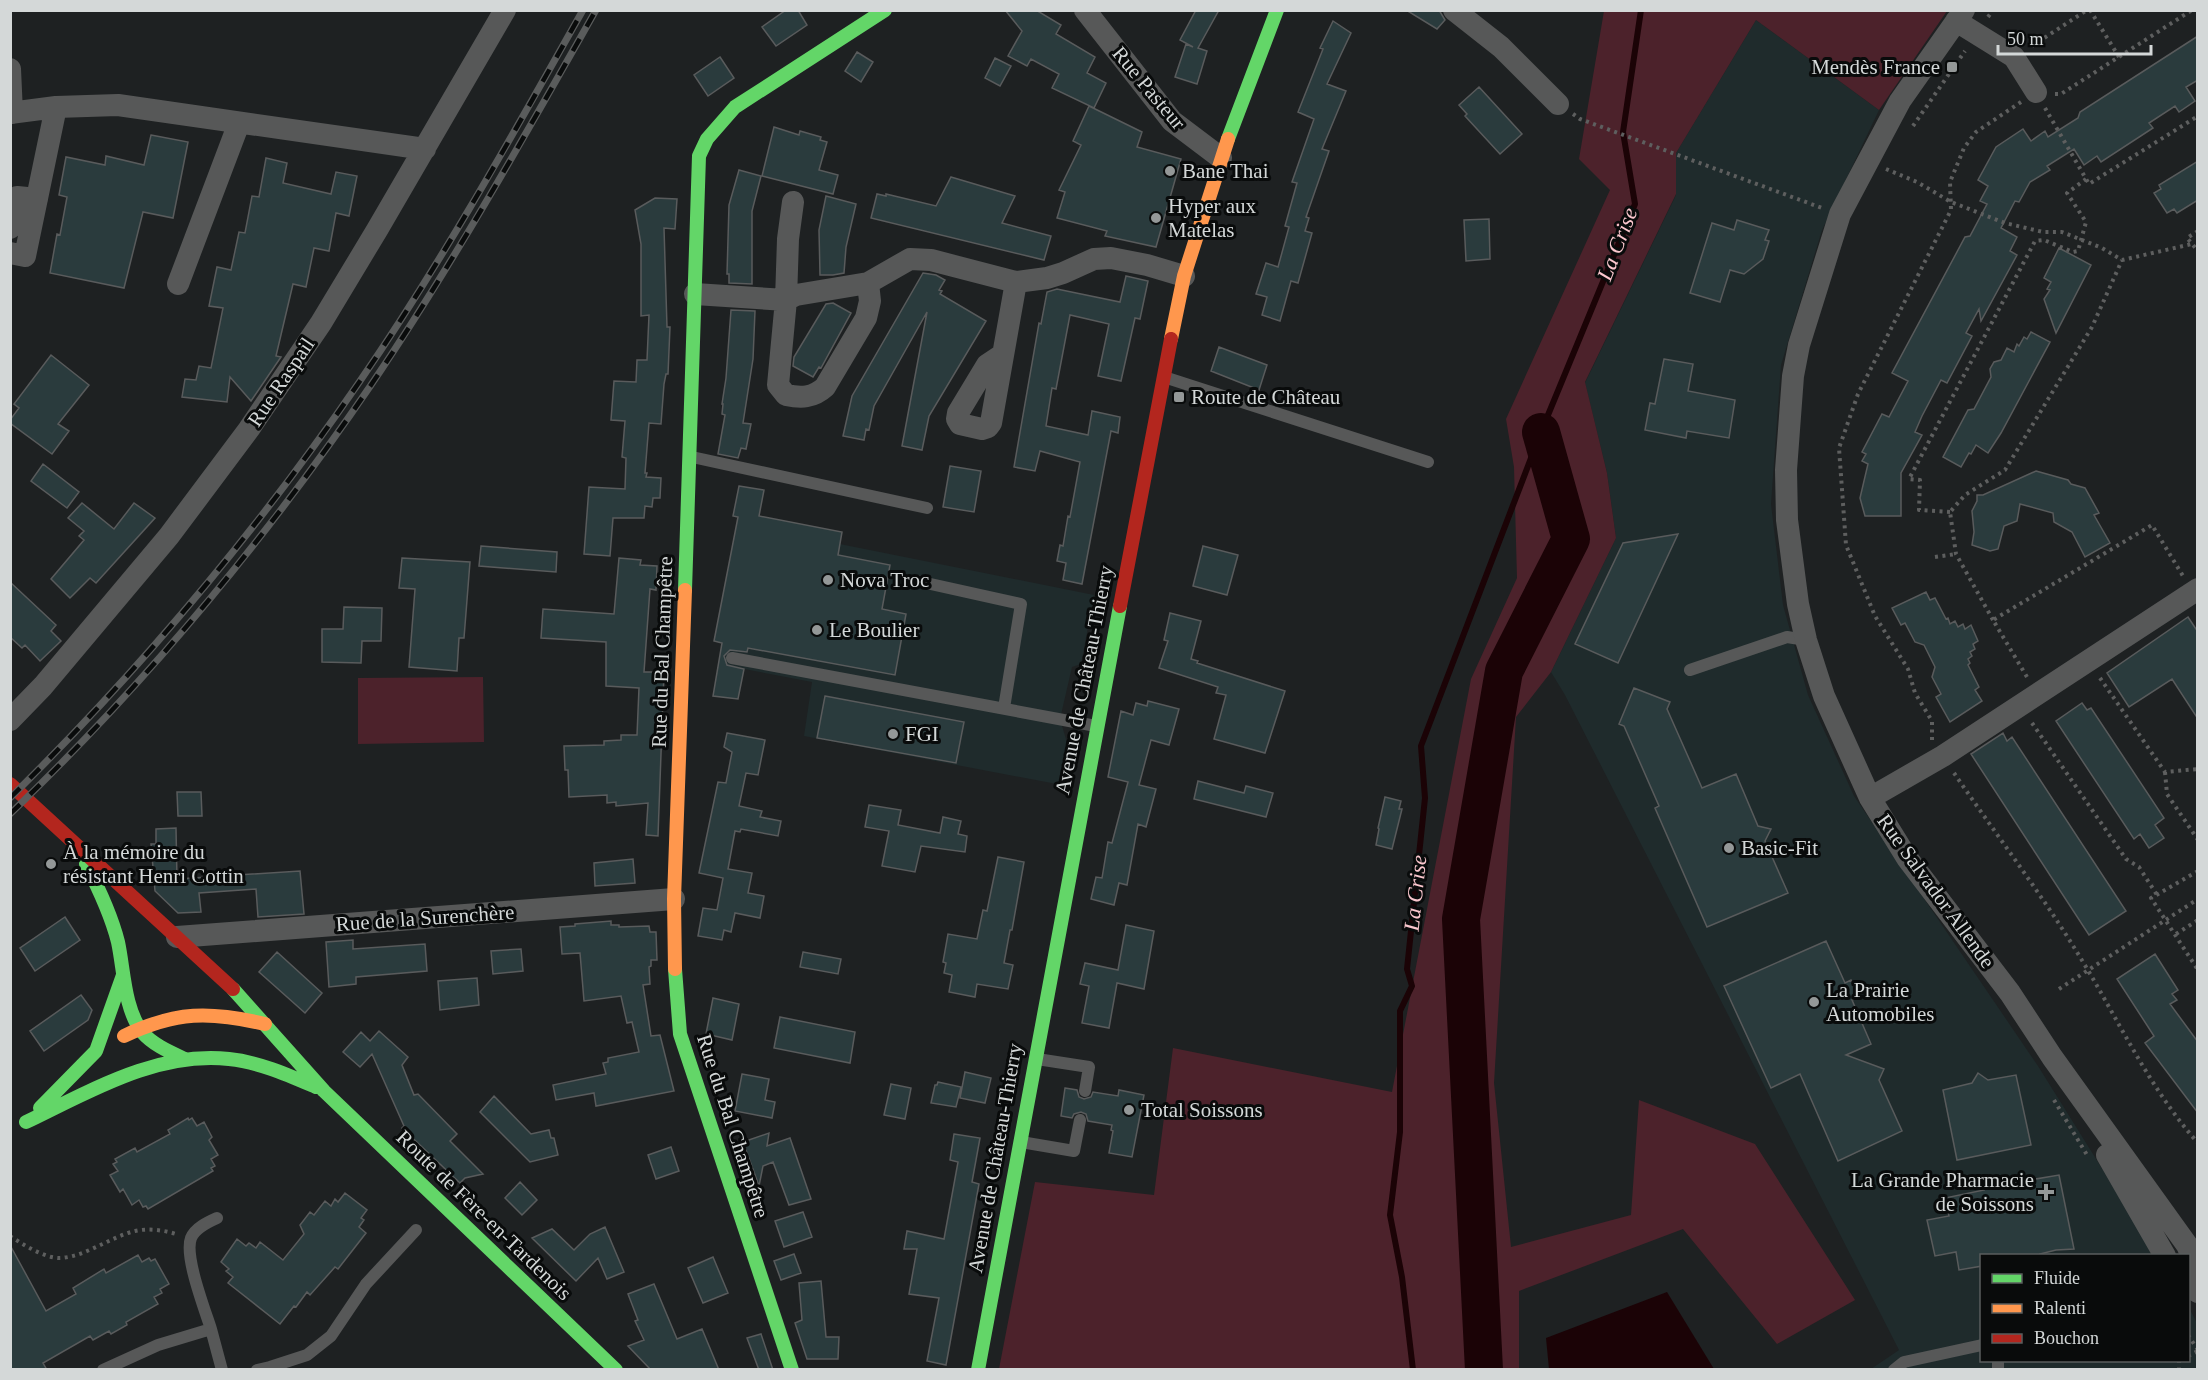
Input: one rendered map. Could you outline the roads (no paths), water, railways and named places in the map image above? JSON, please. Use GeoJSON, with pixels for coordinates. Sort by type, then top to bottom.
{"type":"FeatureCollection","features":[{"type":"Feature","properties":{"kind":"main road","name":"Rue du Bal Champêtre"},"geometry":{"type":"LineString","coordinates":[[792,1370],[680,1034],[675,991],[674,899],[699,156],[707,139],[735,107],[885,10]]}},
{"type":"Feature","properties":{"kind":"main road","name":"Avenue de Château-Thierry"},"geometry":{"type":"LineString","coordinates":[[978,1370],[1097,726],[1184,276],[1221,158],[1276,10]]}},
{"type":"Feature","properties":{"kind":"main road","name":"Route de Fère-en-Tardenois"},"geometry":{"type":"LineString","coordinates":[[10,784],[228,983],[324,1091],[616,1370]]}},
{"type":"Feature","properties":{"kind":"main road","name":"Route de Fère-en-Tardenois"},"geometry":{"type":"LineString","coordinates":[[76,846],[103,895],[139,1028],[156,1046],[185,1059]]}},
{"type":"Feature","properties":{"kind":"main road"},"geometry":{"type":"LineString","coordinates":[[146,931],[170,932]]}},
{"type":"Feature","properties":{"kind":"main road"},"geometry":{"type":"LineString","coordinates":[[121,955],[134,940]]}},
{"type":"Feature","properties":{"kind":"main road","name":"Route de Fère-en-Tardenois"},"geometry":{"type":"LineString","coordinates":[[123,975],[96,1051],[22,1125],[142,1069],[166,1061],[228,1058],[278,1071],[324,1091]]}},
{"type":"Feature","properties":{"kind":"main road"},"geometry":{"type":"LineString","coordinates":[[216,1029],[223,1015],[228,983]]}},
{"type":"Feature","properties":{"kind":"main road"},"geometry":{"type":"LineString","coordinates":[[96,1051],[139,1028],[183,1016],[223,1015],[265,1024]]}},
{"type":"Feature","properties":{"kind":"main road","name":"Route de Fère-en-Tardenois"},"geometry":{"type":"LineString","coordinates":[[185,1059],[204,1044]]}},
{"type":"Feature","properties":{"kind":"street","name":"Rue Raspail"},"geometry":{"type":"LineString","coordinates":[[10,720],[43,686],[169,536],[249,429],[321,322],[505,10]]}},
{"type":"Feature","properties":{"kind":"street","name":"Rue Pasteur"},"geometry":{"type":"LineString","coordinates":[[1085,10],[1172,121],[1221,158]]}},
{"type":"Feature","properties":{"kind":"street"},"geometry":{"type":"LineString","coordinates":[[1454,10],[1501,47],[1558,104]]}},
{"type":"Feature","properties":{"kind":"street"},"geometry":{"type":"LineString","coordinates":[[1960,16],[1977,34],[2014,57],[2036,92]]}},
{"type":"Feature","properties":{"kind":"street","name":"Rue Salvador Allende"},"geometry":{"type":"LineString","coordinates":[[1960,16],[1900,101],[1840,214],[1799,345],[1793,376],[1787,440],[1787,520],[1798,604],[1806,640],[1830,711],[1870,798],[1907,858],[2010,993],[2052,1057],[2187,1245],[2198,1271]]}},
{"type":"Feature","properties":{"kind":"street"},"geometry":{"type":"LineString","coordinates":[[10,69],[11,113],[56,107],[118,105],[425,149]]}},
{"type":"Feature","properties":{"kind":"street"},"geometry":{"type":"LineString","coordinates":[[10,253],[25,256],[56,107]]}},
{"type":"Feature","properties":{"kind":"street"},"geometry":{"type":"LineString","coordinates":[[178,284],[239,123]]}},
{"type":"Feature","properties":{"kind":"street"},"geometry":{"type":"LineString","coordinates":[[10,228],[17,197],[37,199]]}},
{"type":"Feature","properties":{"kind":"street"},"geometry":{"type":"LineString","coordinates":[[793,202],[788,239],[786,300],[778,386],[786,395],[816,396],[825,387],[866,318],[870,302],[868,282]]}},
{"type":"Feature","properties":{"kind":"street"},"geometry":{"type":"LineString","coordinates":[[695,294],[786,300],[796,295],[868,282],[910,259],[931,260],[1016,282],[1047,278],[1094,259],[1111,258],[1147,265],[1184,276]]}},
{"type":"Feature","properties":{"kind":"street"},"geometry":{"type":"LineString","coordinates":[[1002,355],[1016,282]]}},
{"type":"Feature","properties":{"kind":"street"},"geometry":{"type":"LineString","coordinates":[[1870,798],[1942,756],[2195,590]]}},
{"type":"Feature","properties":{"kind":"street","name":"Rue de la Surenchère"},"geometry":{"type":"LineString","coordinates":[[170,932],[674,899]]}},
{"type":"Feature","properties":{"kind":"street","name":"Rue Salvador Allende"},"geometry":{"type":"LineString","coordinates":[[2052,1057],[2164,1254]]}},
{"type":"Feature","properties":{"kind":"street"},"geometry":{"type":"LineString","coordinates":[[2147,1226],[2156,1254]]}},
{"type":"Feature","properties":{"kind":"lane"},"geometry":{"type":"LineString","coordinates":[[1163,377],[1428,462]]}},
{"type":"Feature","properties":{"kind":"lane"},"geometry":{"type":"LineString","coordinates":[[690,457],[927,508]]}},
{"type":"Feature","properties":{"kind":"lane"},"geometry":{"type":"LineString","coordinates":[[917,580],[1022,604],[1004,708]]}},
{"type":"Feature","properties":{"kind":"lane"},"geometry":{"type":"LineString","coordinates":[[1690,670],[1787,638],[1806,640]]}},
{"type":"Feature","properties":{"kind":"lane"},"geometry":{"type":"LineString","coordinates":[[732,658],[1097,726]]}},
{"type":"Feature","properties":{"kind":"lane"},"geometry":{"type":"LineString","coordinates":[[1035,1058],[1089,1067],[1085,1091]]}},
{"type":"Feature","properties":{"kind":"lane"},"geometry":{"type":"LineString","coordinates":[[1020,1142],[1074,1151],[1080,1120]]}},
{"type":"Feature","properties":{"kind":"lane"},"geometry":{"type":"LineString","coordinates":[[217,1218],[202,1226],[191,1238],[190,1259],[222,1370]]}},
{"type":"Feature","properties":{"kind":"lane"},"geometry":{"type":"LineString","coordinates":[[256,1370],[270,1368],[307,1355],[331,1336],[366,1284],[416,1230]]}},
{"type":"Feature","properties":{"kind":"lane"},"geometry":{"type":"LineString","coordinates":[[103,1370],[158,1345],[211,1329]]}},
{"type":"Feature","properties":{"kind":"lane"},"geometry":{"type":"LineString","coordinates":[[1894,1370],[1904,1362],[1980,1345]]}},
{"type":"Feature","properties":{"kind":"waterway","name":"La Crise"},"geometry":{"type":"LineString","coordinates":[[1413,1370],[1402,1277],[1390,1215],[1400,1132],[1400,1011],[1412,986],[1407,969],[1425,798],[1421,746],[1541,432],[1635,204],[1623,132],[1641,10]]}},
{"type":"Feature","properties":{"kind":"waterway","name":"La Crise"},"geometry":{"type":"LineString","coordinates":[[1484,1370],[1461,919],[1504,671],[1571,539],[1541,432]]}},
{"type":"Feature","properties":{"kind":"railway"},"geometry":{"type":"LineString","coordinates":[[10,798],[105,700],[195,598],[321,437],[390,336],[448,245],[583,10]]}},
{"type":"Feature","properties":{"kind":"railway"},"geometry":{"type":"LineString","coordinates":[[10,814],[109,714],[156,662],[246,554],[331,442],[371,385],[459,247],[596,10]]}},
{"type":"Feature","properties":{"kind":"place","name":"Mendès France"},"geometry":{"type":"Point","coordinates":[1952,67]}},
{"type":"Feature","properties":{"kind":"place","name":"Bane Thai"},"geometry":{"type":"Point","coordinates":[1170,171]}},
{"type":"Feature","properties":{"kind":"place","name":"Hyper aux Matelas"},"geometry":{"type":"Point","coordinates":[1156,218]}},
{"type":"Feature","properties":{"kind":"place","name":"Route de Château"},"geometry":{"type":"Point","coordinates":[1179,397]}},
{"type":"Feature","properties":{"kind":"place","name":"Nova Troc"},"geometry":{"type":"Point","coordinates":[828,580]}},
{"type":"Feature","properties":{"kind":"place","name":"Le Boulier"},"geometry":{"type":"Point","coordinates":[817,630]}},
{"type":"Feature","properties":{"kind":"place","name":"FGI"},"geometry":{"type":"Point","coordinates":[893,734]}},
{"type":"Feature","properties":{"kind":"place","name":"Basic-Fit"},"geometry":{"type":"Point","coordinates":[1729,848]}},
{"type":"Feature","properties":{"kind":"place","name":"À la mémoire du résistant Henri Cottin"},"geometry":{"type":"Point","coordinates":[51,864]}},
{"type":"Feature","properties":{"kind":"place","name":"La Prairie Automobiles"},"geometry":{"type":"Point","coordinates":[1814,1002]}},
{"type":"Feature","properties":{"kind":"place","name":"Total Soissons"},"geometry":{"type":"Point","coordinates":[1129,1110]}},
{"type":"Feature","properties":{"kind":"place","name":"La Grande Pharmacie de Soissons"},"geometry":{"type":"Point","coordinates":[2046,1192]}}]}
